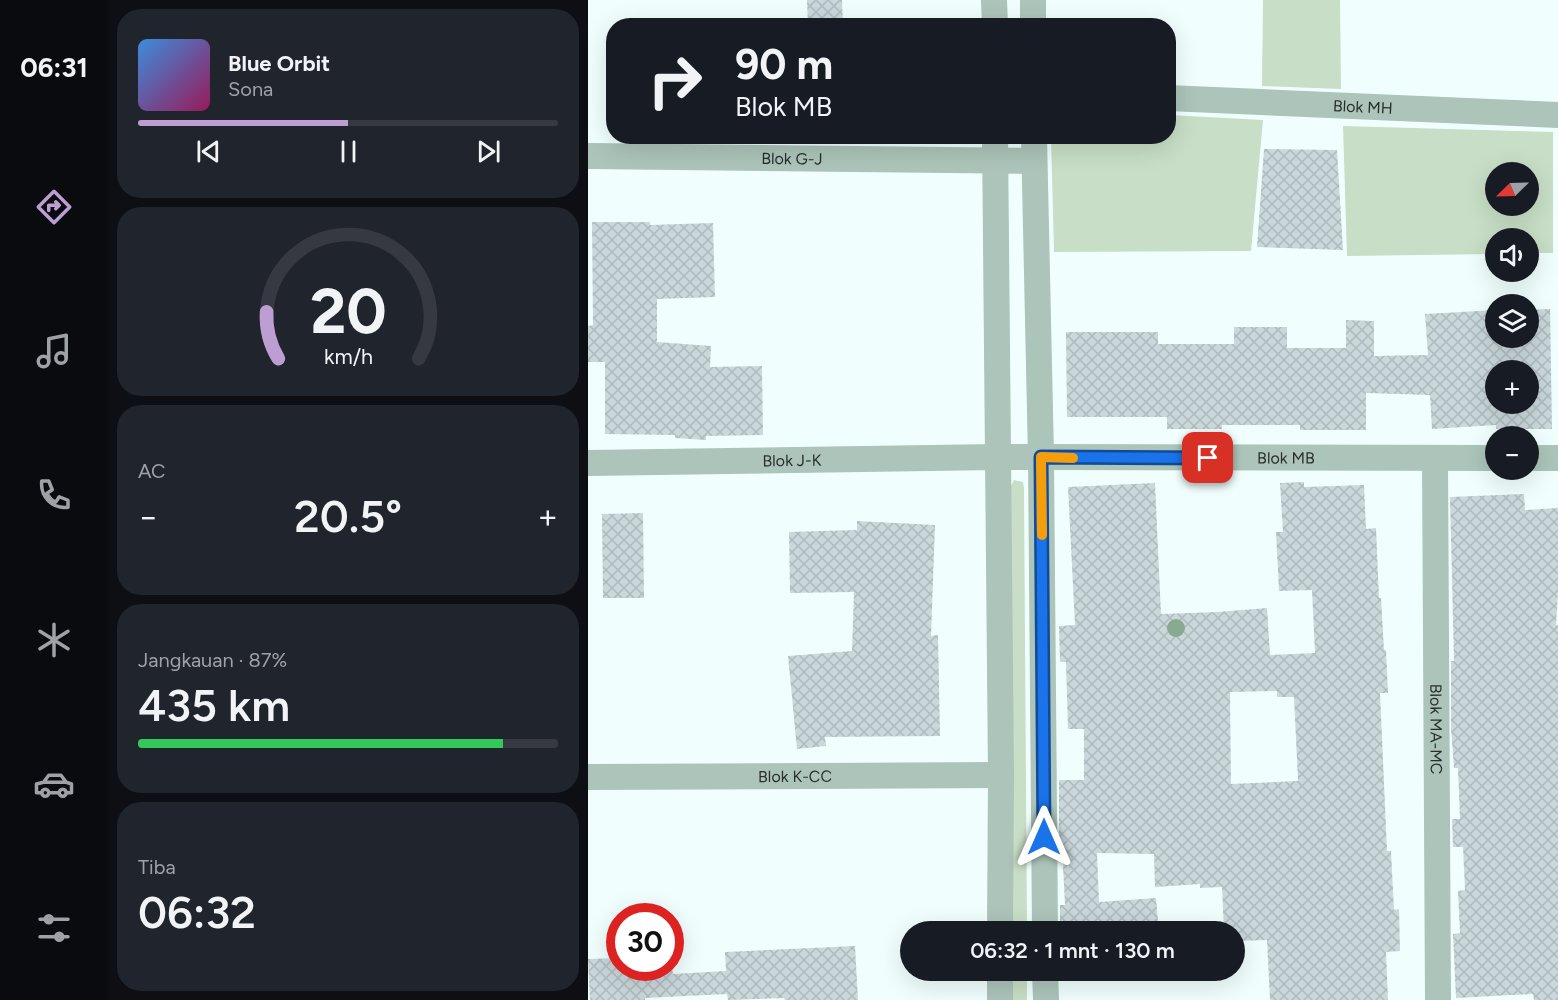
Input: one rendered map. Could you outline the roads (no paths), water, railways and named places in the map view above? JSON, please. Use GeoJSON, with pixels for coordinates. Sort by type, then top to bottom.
{"type":"FeatureCollection","features":[{"type":"Feature","properties":{"kind":"street"},"geometry":{"type":"LineString","coordinates":[[994,0],[994,18]]}},
{"type":"Feature","properties":{"kind":"street"},"geometry":{"type":"LineString","coordinates":[[1033,0],[1033,18]]}},
{"type":"Feature","properties":{"kind":"street","name":"Blok MH"},"geometry":{"type":"LineString","coordinates":[[1176,98],[1558,114]]}},
{"type":"Feature","properties":{"kind":"street"},"geometry":{"type":"LineString","coordinates":[[995,148],[1001,775],[1000,921]]}},
{"type":"Feature","properties":{"kind":"street"},"geometry":{"type":"LineString","coordinates":[[1034,149],[1041,457],[1045,921]]}},
{"type":"Feature","properties":{"kind":"street","name":"Blok G-J"},"geometry":{"type":"LineString","coordinates":[[588,156],[1034,149]]}},
{"type":"Feature","properties":{"kind":"street","name":"Blok J-K"},"geometry":{"type":"LineString","coordinates":[[588,463],[1041,457]]}},
{"type":"Feature","properties":{"kind":"street","name":"Blok MB"},"geometry":{"type":"LineString","coordinates":[[1041,457],[1485,458]]}},
{"type":"Feature","properties":{"kind":"street"},"geometry":{"type":"LineString","coordinates":[[1539,458],[1558,458]]}},
{"type":"Feature","properties":{"kind":"street","name":"Blok MA-MC"},"geometry":{"type":"LineString","coordinates":[[1436,459],[1438,1000]]}},
{"type":"Feature","properties":{"kind":"street","name":"Blok K-CC"},"geometry":{"type":"LineString","coordinates":[[588,777],[1001,775]]}},
{"type":"Feature","properties":{"kind":"street"},"geometry":{"type":"LineString","coordinates":[[1000,981],[1000,1000]]}},
{"type":"Feature","properties":{"kind":"street"},"geometry":{"type":"LineString","coordinates":[[1045,981],[1046,1000]]}}]}
